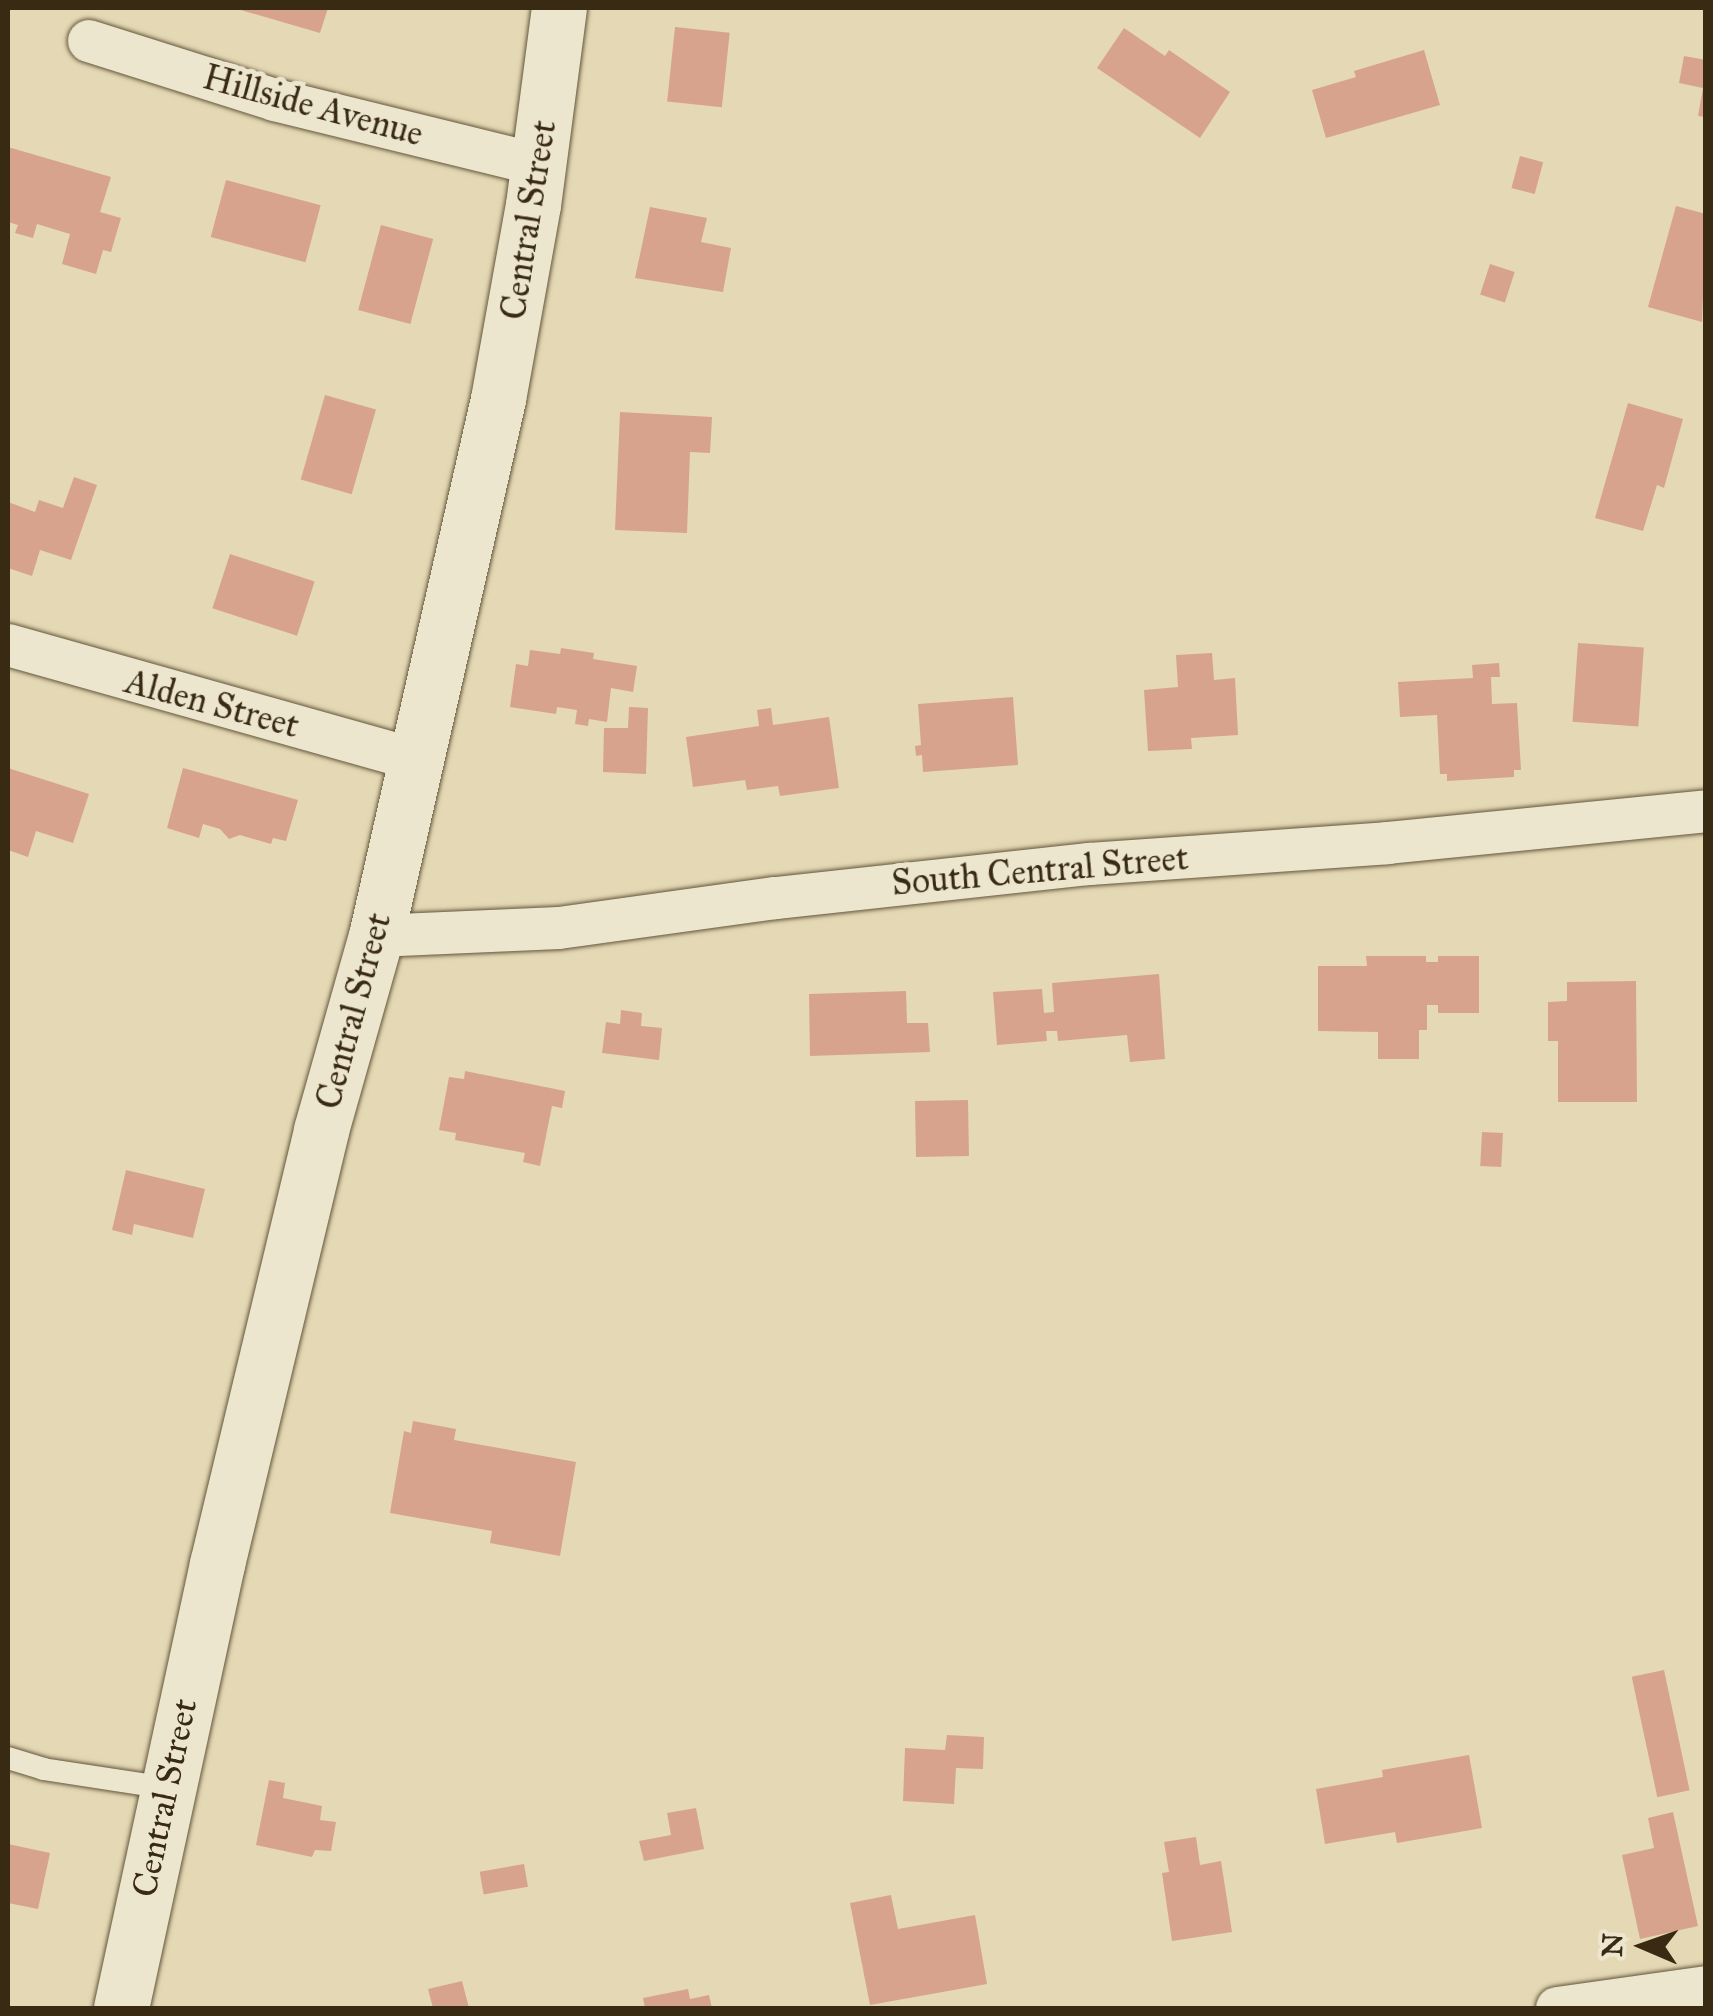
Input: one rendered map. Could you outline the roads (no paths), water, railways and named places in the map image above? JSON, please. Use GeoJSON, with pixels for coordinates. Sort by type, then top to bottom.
{"type":"FeatureCollection","features":[{"type":"Feature","properties":{"kind":"street","name":"Central Street"},"geometry":{"type":"LineString","coordinates":[[120,2008],[167,1788],[322,1130],[376,936],[498,398],[539,165],[559,8]]}},
{"type":"Feature","properties":{"kind":"street","name":"Hillside Avenue"},"geometry":{"type":"LineString","coordinates":[[90,41],[275,100],[539,165]]}},
{"type":"Feature","properties":{"kind":"street","name":"Alden Street"},"geometry":{"type":"LineString","coordinates":[[8,645],[417,760]]}},
{"type":"Feature","properties":{"kind":"street","name":"South Central Street"},"geometry":{"type":"LineString","coordinates":[[376,936],[559,928],[776,898],[1089,864],[1387,843],[1706,811]]}},
{"type":"Feature","properties":{"kind":"street"},"geometry":{"type":"LineString","coordinates":[[1557,2008],[1706,1987]]}},
{"type":"Feature","properties":{"kind":"lane"},"geometry":{"type":"LineString","coordinates":[[8,1758],[43,1769],[167,1788]]}}]}
